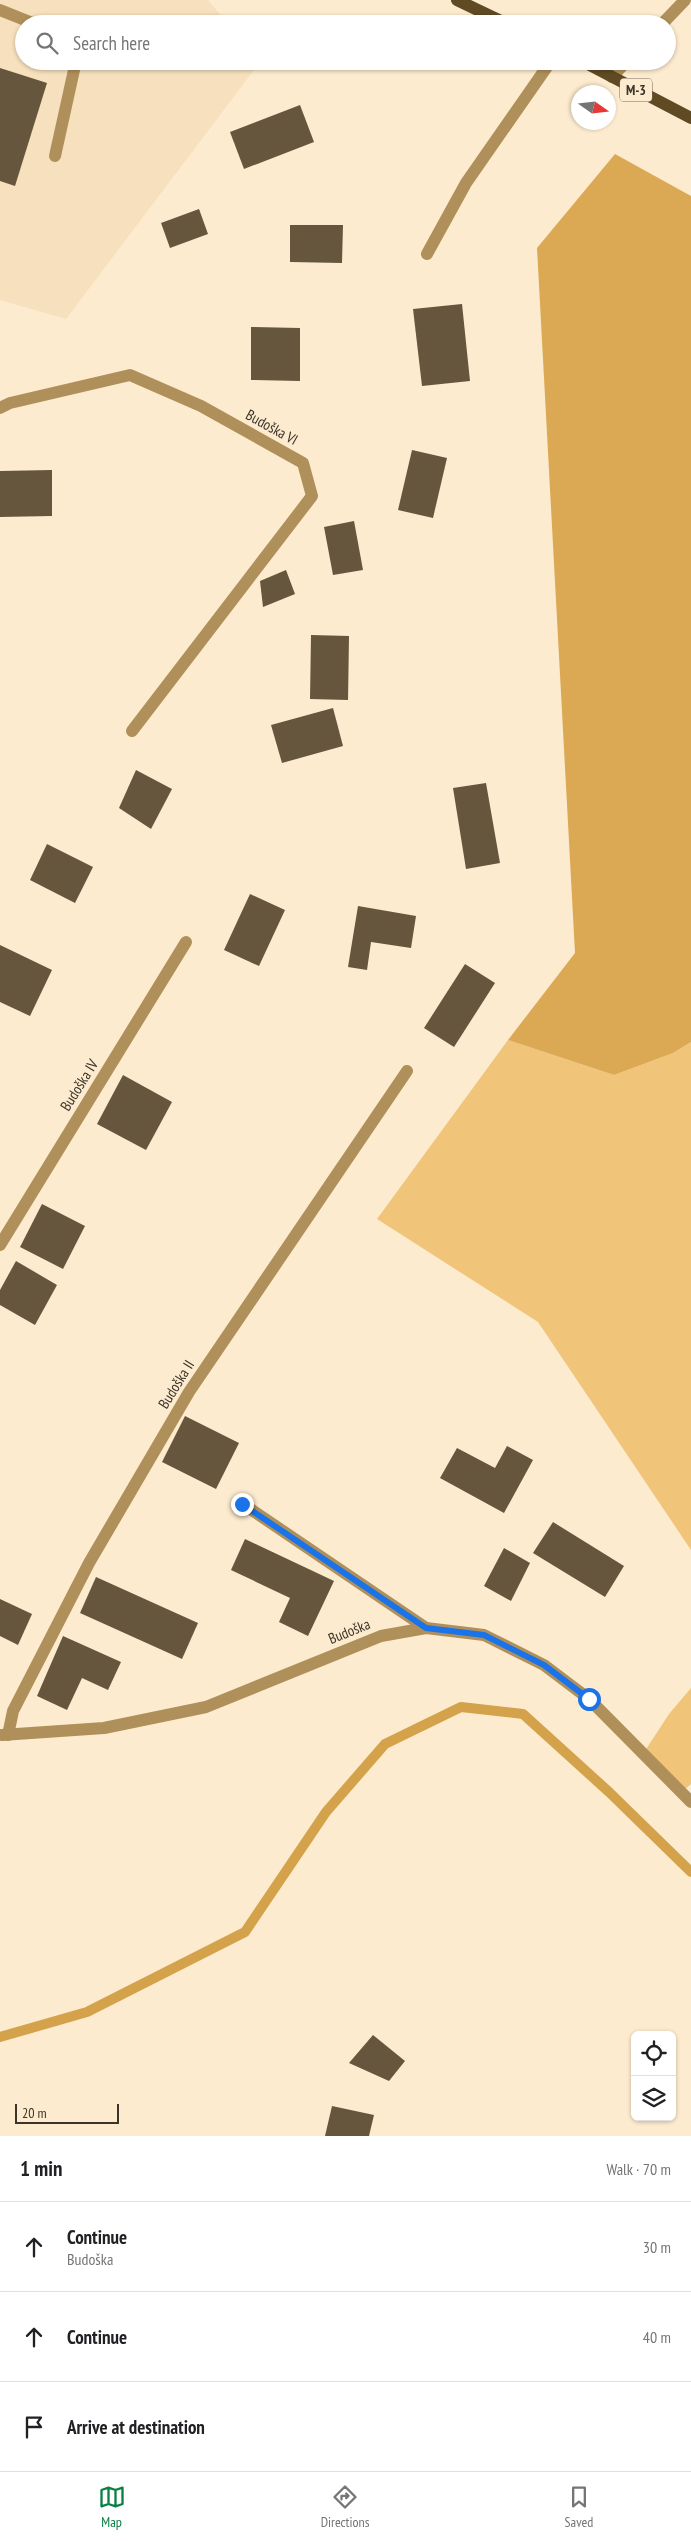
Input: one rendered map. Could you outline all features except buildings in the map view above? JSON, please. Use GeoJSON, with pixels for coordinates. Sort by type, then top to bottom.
{"type":"FeatureCollection","features":[{"type":"Feature","properties":{"kind":"main road"},"geometry":{"type":"LineString","coordinates":[[457,0],[488,15]]}},
{"type":"Feature","properties":{"kind":"main road","name":"M-3"},"geometry":{"type":"LineString","coordinates":[[599,70],[691,118]]}},
{"type":"Feature","properties":{"kind":"street"},"geometry":{"type":"LineString","coordinates":[[671,15],[685,0]]}},
{"type":"Feature","properties":{"kind":"street"},"geometry":{"type":"LineString","coordinates":[[0,10],[15,16]]}},
{"type":"Feature","properties":{"kind":"street"},"geometry":{"type":"LineString","coordinates":[[55,156],[74,70]]}},
{"type":"Feature","properties":{"kind":"street"},"geometry":{"type":"LineString","coordinates":[[427,254],[466,183],[545,70]]}},
{"type":"Feature","properties":{"kind":"street"},"geometry":{"type":"LineString","coordinates":[[612,77],[619,70]]}},
{"type":"Feature","properties":{"kind":"street","name":"Budoška VI"},"geometry":{"type":"LineString","coordinates":[[0,408],[10,403],[130,375],[201,406],[303,463],[312,496],[132,731]]}},
{"type":"Feature","properties":{"kind":"street","name":"Budoška IV"},"geometry":{"type":"LineString","coordinates":[[0,1245],[186,942]]}},
{"type":"Feature","properties":{"kind":"street","name":"Budoška II"},"geometry":{"type":"LineString","coordinates":[[4,1735],[13,1711],[89,1563],[189,1392],[406,1071]]}},
{"type":"Feature","properties":{"kind":"street"},"geometry":{"type":"LineString","coordinates":[[242,1504],[426,1628]]}},
{"type":"Feature","properties":{"kind":"street","name":"Budoška"},"geometry":{"type":"LineString","coordinates":[[4,1735],[104,1728],[206,1707],[382,1636],[426,1628],[484,1635],[544,1665],[589,1699],[691,1802]]}},
{"type":"Feature","properties":{"kind":"shaded area"},"geometry":{"type":"Polygon","coordinates":[[[0,0],[208,0],[220,15],[15,15],[15,70],[254,70],[66,319],[0,300],[0,0]]]}},
{"type":"Feature","properties":{"kind":"shaded area"},"geometry":{"type":"Polygon","coordinates":[[[615,154],[691,196],[691,1042],[673,1053],[614,1075],[508,1040],[575,953],[537,248],[615,154]]]}},
{"type":"Feature","properties":{"kind":"shaded area"},"geometry":{"type":"Polygon","coordinates":[[[508,1040],[614,1075],[673,1053],[691,1042],[691,1550],[538,1322],[377,1219],[508,1040]]]}},
{"type":"Feature","properties":{"kind":"shaded area"},"geometry":{"type":"Polygon","coordinates":[[[691,1688],[691,1784],[682,1792],[643,1754],[669,1714],[691,1688]]]}},
{"type":"Feature","properties":{"kind":"waterway"},"geometry":{"type":"LineString","coordinates":[[0,2037],[87,2012],[245,1932],[326,1812],[385,1744],[461,1707],[523,1714],[609,1792],[691,1872]]}},
{"type":"Feature","properties":{"kind":"route"},"geometry":{"type":"LineString","coordinates":[[242,1504],[426,1628],[484,1635],[544,1665],[589,1699]]}}]}
